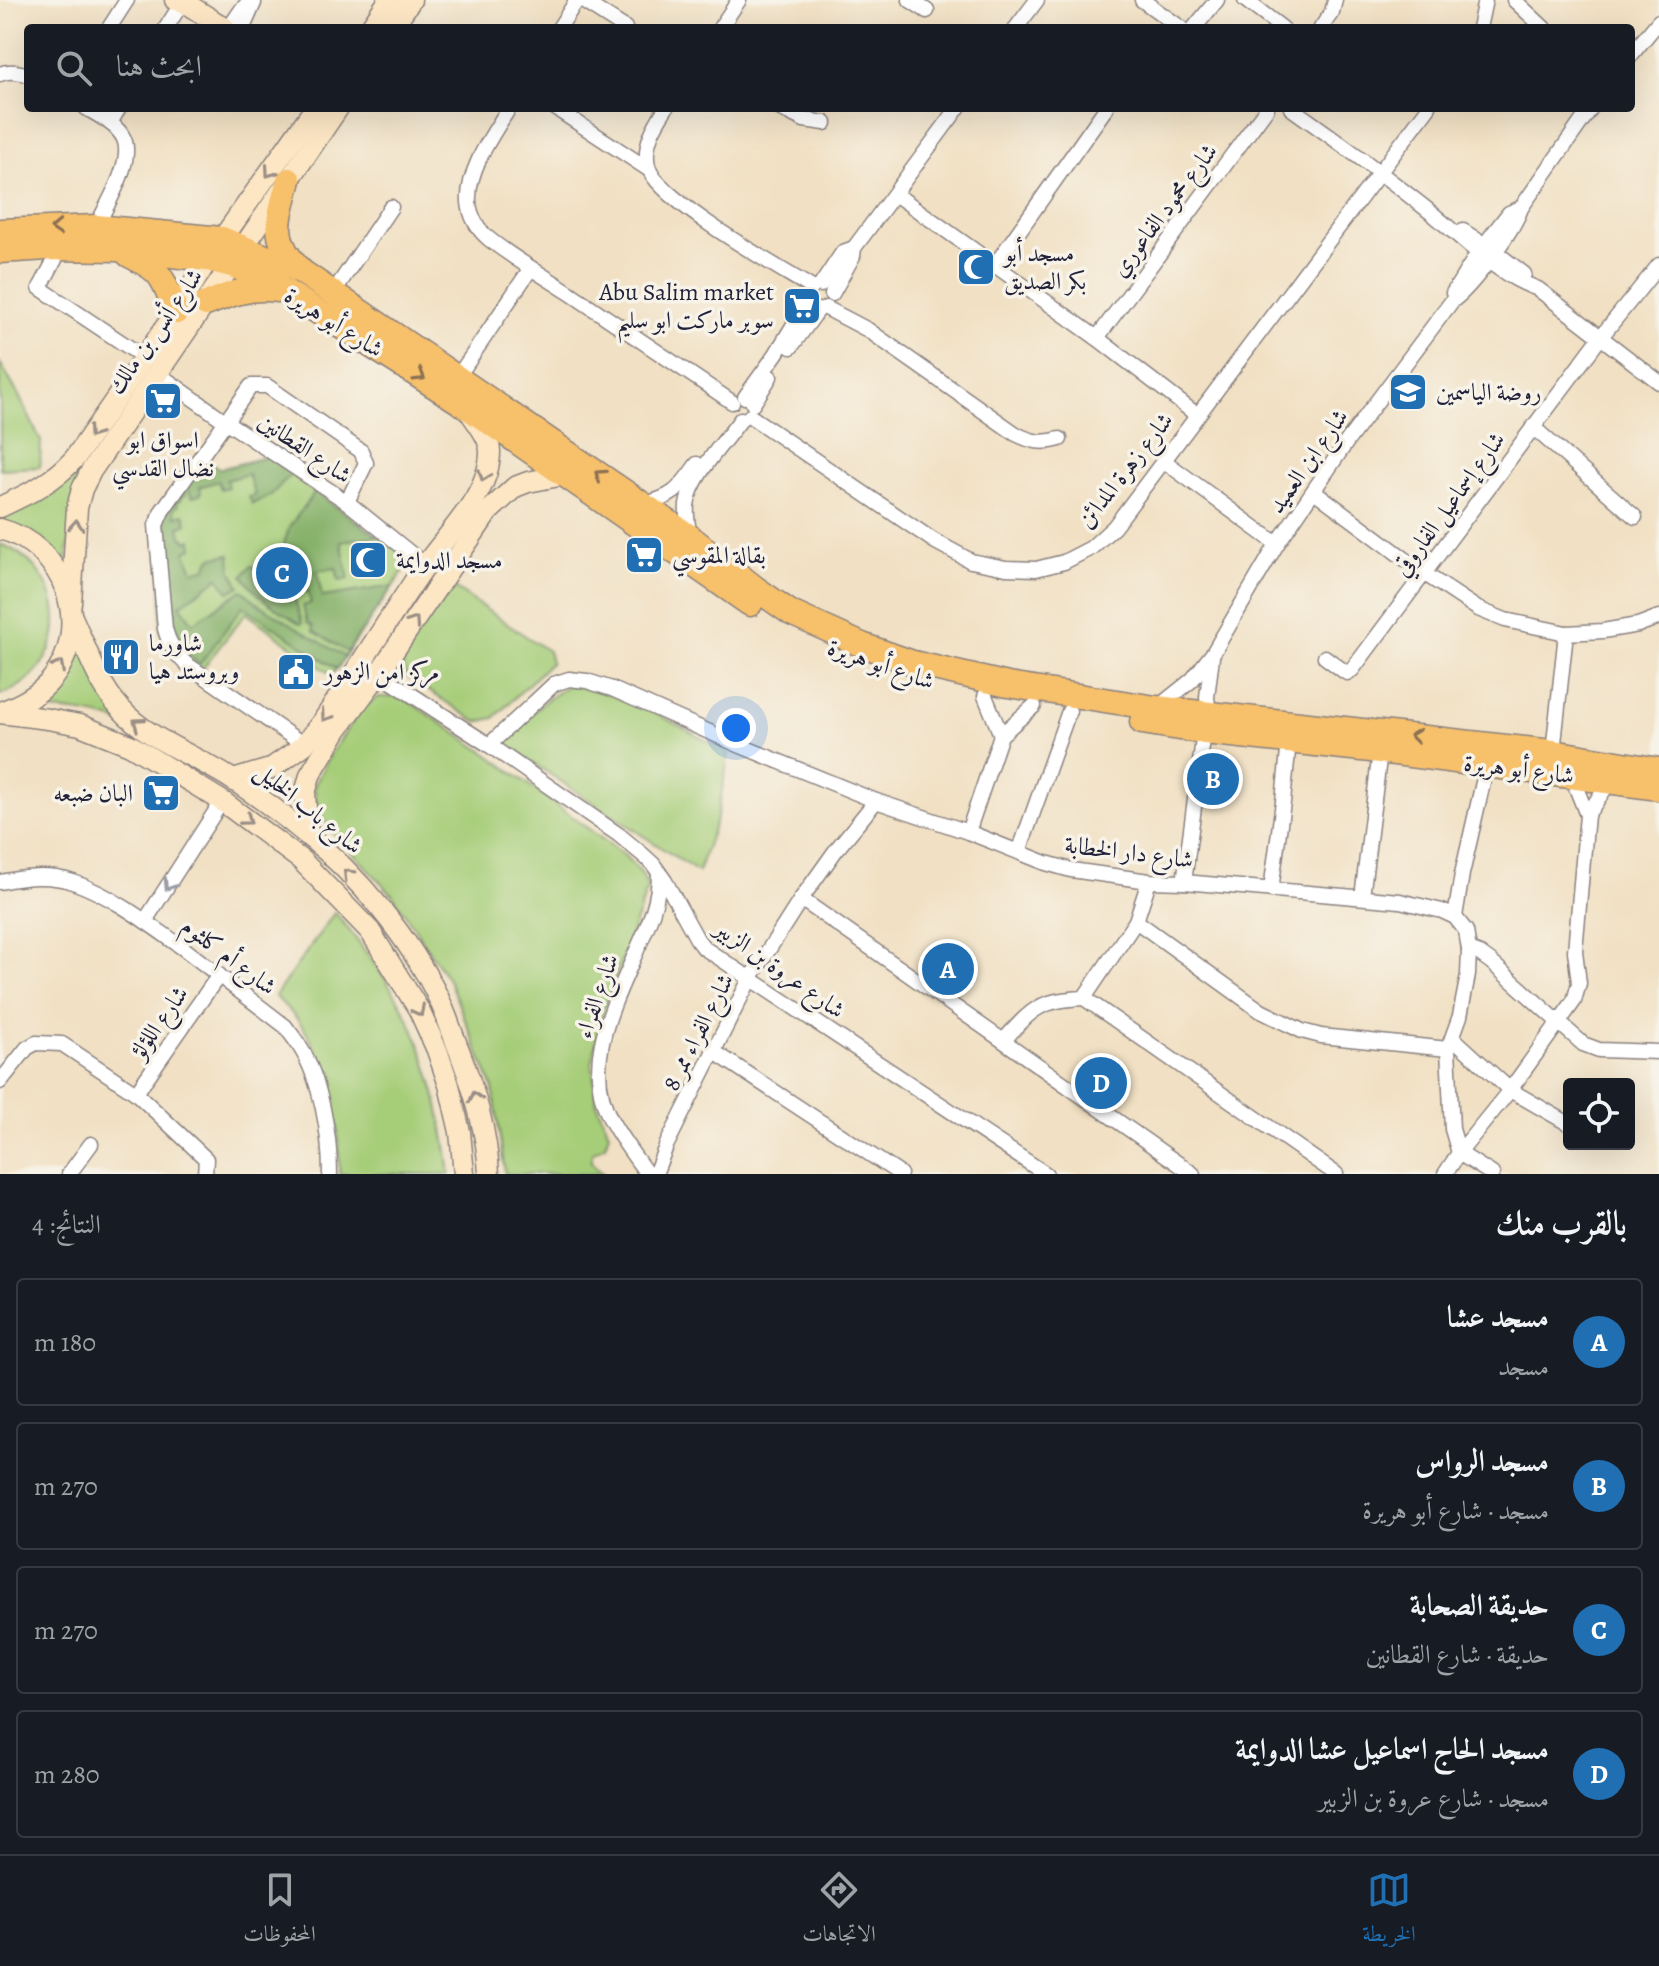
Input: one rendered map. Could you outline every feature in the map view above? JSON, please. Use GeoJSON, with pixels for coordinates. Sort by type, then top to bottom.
{"type":"FeatureCollection","features":[{"type":"Feature","properties":{"kind":"highway"},"geometry":{"type":"LineString","coordinates":[[289,180],[280,215],[279,234],[287,257],[302,272]]}},
{"type":"Feature","properties":{"kind":"highway"},"geometry":{"type":"LineString","coordinates":[[0,231],[96,227],[233,250]]}},
{"type":"Feature","properties":{"kind":"highway"},"geometry":{"type":"LineString","coordinates":[[116,249],[152,267],[163,278],[176,312]]}},
{"type":"Feature","properties":{"kind":"highway","name":"شارع أبو هريرة"},"geometry":{"type":"LineString","coordinates":[[0,251],[116,249],[208,259],[233,250],[302,272],[690,537],[791,613],[862,645],[913,663],[963,676],[1156,708],[1206,723]]}},
{"type":"Feature","properties":{"kind":"highway","name":"شارع أبو هريرة"},"geometry":{"type":"LineString","coordinates":[[233,250],[287,292],[466,406],[757,608],[808,638],[901,674],[985,696],[1069,711],[1206,723],[1297,735],[1553,752],[1659,770]]}},
{"type":"Feature","properties":{"kind":"highway"},"geometry":{"type":"LineString","coordinates":[[206,304],[252,289],[287,292]]}},
{"type":"Feature","properties":{"kind":"highway","name":"شارع أبو هريرة"},"geometry":{"type":"LineString","coordinates":[[1330,736],[1380,751],[1659,788]]}},
{"type":"Feature","properties":{"kind":"main road"},"geometry":{"type":"LineString","coordinates":[[373,24],[389,0]]}},
{"type":"Feature","properties":{"kind":"main road"},"geometry":{"type":"LineString","coordinates":[[395,24],[411,0]]}},
{"type":"Feature","properties":{"kind":"main road"},"geometry":{"type":"LineString","coordinates":[[178,2],[219,24]]}},
{"type":"Feature","properties":{"kind":"main road"},"geometry":{"type":"LineString","coordinates":[[178,2],[201,24]]}},
{"type":"Feature","properties":{"kind":"main road"},"geometry":{"type":"LineString","coordinates":[[293,112],[297,133]]}},
{"type":"Feature","properties":{"kind":"main road","name":"شارع أنس بن مالك"},"geometry":{"type":"LineString","coordinates":[[0,507],[31,493],[62,473],[206,304],[297,133],[312,112]]}},
{"type":"Feature","properties":{"kind":"main road","name":"شارع أنس بن مالك"},"geometry":{"type":"LineString","coordinates":[[233,250],[289,180],[335,112]]}},
{"type":"Feature","properties":{"kind":"main road","name":"شارع أنس بن مالك"},"geometry":{"type":"LineString","coordinates":[[0,713],[37,694],[64,659],[70,638],[77,508],[82,489],[151,366],[176,312],[208,259]]}},
{"type":"Feature","properties":{"kind":"main road"},"geometry":{"type":"LineString","coordinates":[[308,835],[305,794],[310,775],[425,565],[468,509],[488,467],[489,442],[466,406]]}},
{"type":"Feature","properties":{"kind":"main road"},"geometry":{"type":"LineString","coordinates":[[233,780],[270,769],[304,745],[370,668],[488,512],[502,498],[515,487],[528,482],[564,475]]}},
{"type":"Feature","properties":{"kind":"main road","name":"شارع باب الخليل"},"geometry":{"type":"LineString","coordinates":[[0,529],[33,544],[50,560],[63,581],[71,610],[101,680],[111,698],[132,720],[233,780],[308,835],[348,873],[389,919],[439,999],[475,1093],[489,1174]]}},
{"type":"Feature","properties":{"kind":"main road","name":"شارع باب الخليل"},"geometry":{"type":"LineString","coordinates":[[0,713],[80,725],[130,745],[222,801],[301,860],[370,931],[419,1010],[449,1085],[460,1132],[464,1174]]}},
{"type":"Feature","properties":{"kind":"street"},"geometry":{"type":"LineString","coordinates":[[112,24],[127,0]]}},
{"type":"Feature","properties":{"kind":"street"},"geometry":{"type":"LineString","coordinates":[[230,24],[253,0]]}},
{"type":"Feature","properties":{"kind":"street"},"geometry":{"type":"LineString","coordinates":[[244,24],[253,0]]}},
{"type":"Feature","properties":{"kind":"street"},"geometry":{"type":"LineString","coordinates":[[562,24],[579,0],[618,24]]}},
{"type":"Feature","properties":{"kind":"street"},"geometry":{"type":"LineString","coordinates":[[723,24],[739,0]]}},
{"type":"Feature","properties":{"kind":"street"},"geometry":{"type":"LineString","coordinates":[[910,0],[927,11]]}},
{"type":"Feature","properties":{"kind":"street"},"geometry":{"type":"LineString","coordinates":[[1019,24],[1037,0]]}},
{"type":"Feature","properties":{"kind":"street"},"geometry":{"type":"LineString","coordinates":[[1142,0],[1170,24]]}},
{"type":"Feature","properties":{"kind":"street"},"geometry":{"type":"LineString","coordinates":[[1197,24],[1217,0]]}},
{"type":"Feature","properties":{"kind":"street"},"geometry":{"type":"LineString","coordinates":[[1245,0],[1277,24]]}},
{"type":"Feature","properties":{"kind":"street"},"geometry":{"type":"LineString","coordinates":[[1324,24],[1335,0]]}},
{"type":"Feature","properties":{"kind":"street"},"geometry":{"type":"LineString","coordinates":[[1480,24],[1485,0]]}},
{"type":"Feature","properties":{"kind":"street"},"geometry":{"type":"LineString","coordinates":[[1514,0],[1540,24]]}},
{"type":"Feature","properties":{"kind":"street"},"geometry":{"type":"LineString","coordinates":[[168,24],[178,2]]}},
{"type":"Feature","properties":{"kind":"street"},"geometry":{"type":"LineString","coordinates":[[1635,50],[1659,21]]}},
{"type":"Feature","properties":{"kind":"street"},"geometry":{"type":"LineString","coordinates":[[0,74],[24,73]]}},
{"type":"Feature","properties":{"kind":"street"},"geometry":{"type":"LineString","coordinates":[[92,112],[110,123],[123,137],[127,149],[125,162],[96,227]]}},
{"type":"Feature","properties":{"kind":"street"},"geometry":{"type":"LineString","coordinates":[[110,123],[117,112]]}},
{"type":"Feature","properties":{"kind":"street","name":"شارع زهرة المدائن"},"geometry":{"type":"LineString","coordinates":[[507,112],[483,152],[470,190],[472,215],[488,238],[934,541],[971,561],[1006,568],[1036,569],[1064,562],[1091,548],[1114,527],[1425,112]]}},
{"type":"Feature","properties":{"kind":"street"},"geometry":{"type":"LineString","coordinates":[[561,112],[648,169],[665,191],[680,203],[1016,434],[1031,442],[1046,443],[1060,439]]}},
{"type":"Feature","properties":{"kind":"street"},"geometry":{"type":"LineString","coordinates":[[648,169],[650,137],[664,112]]}},
{"type":"Feature","properties":{"kind":"street"},"geometry":{"type":"LineString","coordinates":[[787,112],[804,120],[825,123]]}},
{"type":"Feature","properties":{"kind":"street"},"geometry":{"type":"LineString","coordinates":[[690,537],[687,507],[689,495],[700,474],[820,298],[843,252],[854,248],[955,112]]}},
{"type":"Feature","properties":{"kind":"street"},"geometry":{"type":"LineString","coordinates":[[995,265],[1103,112]]}},
{"type":"Feature","properties":{"kind":"street","name":"شارع محمود الفاعوري"},"geometry":{"type":"LineString","coordinates":[[1097,338],[1264,112]]}},
{"type":"Feature","properties":{"kind":"street"},"geometry":{"type":"LineString","coordinates":[[1297,112],[1381,172],[1441,220],[1453,225],[1526,285],[1538,289],[1659,382]]}},
{"type":"Feature","properties":{"kind":"street","name":"شارع ابن العميد"},"geometry":{"type":"LineString","coordinates":[[1156,708],[1192,680],[1213,653],[1277,544],[1348,440],[1452,301],[1453,291],[1486,252],[1509,213],[1521,208],[1588,112]]}},
{"type":"Feature","properties":{"kind":"street"},"geometry":{"type":"LineString","coordinates":[[895,194],[1097,338],[1197,415]]}},
{"type":"Feature","properties":{"kind":"street"},"geometry":{"type":"LineString","coordinates":[[333,293],[391,207]]}},
{"type":"Feature","properties":{"kind":"street","name":"شارع القطانين"},"geometry":{"type":"LineString","coordinates":[[61,248],[40,288],[225,421],[347,502],[425,565]]}},
{"type":"Feature","properties":{"kind":"street","name":"شارع إسماعيل الفاروقي"},"geometry":{"type":"LineString","coordinates":[[1325,657],[1349,672],[1600,338],[1659,265]]}},
{"type":"Feature","properties":{"kind":"street"},"geometry":{"type":"LineString","coordinates":[[457,378],[531,268]]}},
{"type":"Feature","properties":{"kind":"street"},"geometry":{"type":"LineString","coordinates":[[304,745],[185,663],[169,642],[165,629],[156,525],[162,511],[251,386],[267,386],[361,451],[366,463],[347,502]]}},
{"type":"Feature","properties":{"kind":"street"},"geometry":{"type":"LineString","coordinates":[[642,504],[666,498],[680,487],[742,409]]}},
{"type":"Feature","properties":{"kind":"street"},"geometry":{"type":"LineString","coordinates":[[1533,427],[1635,517]]}},
{"type":"Feature","properties":{"kind":"street"},"geometry":{"type":"LineString","coordinates":[[1164,461],[1277,544]]}},
{"type":"Feature","properties":{"kind":"street"},"geometry":{"type":"LineString","coordinates":[[1314,491],[1425,574],[1478,609],[1505,620],[1566,633],[1638,625],[1659,617]]}},
{"type":"Feature","properties":{"kind":"street"},"geometry":{"type":"LineString","coordinates":[[1553,752],[1566,633]]}},
{"type":"Feature","properties":{"kind":"street","name":"شارع ابن العميد"},"geometry":{"type":"LineString","coordinates":[[1184,882],[1213,653]]}},
{"type":"Feature","properties":{"kind":"street","name":"شارع عروة بن الزبير"},"geometry":{"type":"LineString","coordinates":[[370,668],[619,835],[653,864],[704,948],[1046,1174]]}},
{"type":"Feature","properties":{"kind":"street","name":"شارع دار الخطابة"},"geometry":{"type":"LineString","coordinates":[[489,745],[554,684],[569,679],[587,681],[876,801],[1071,870],[1149,881],[1400,901],[1455,917]]}},
{"type":"Feature","properties":{"kind":"street"},"geometry":{"type":"LineString","coordinates":[[985,696],[1001,735]]}},
{"type":"Feature","properties":{"kind":"street"},"geometry":{"type":"LineString","coordinates":[[968,832],[1001,735],[1034,706]]}},
{"type":"Feature","properties":{"kind":"street"},"geometry":{"type":"LineString","coordinates":[[1019,852],[1069,711]]}},
{"type":"Feature","properties":{"kind":"street"},"geometry":{"type":"LineString","coordinates":[[1271,890],[1285,789],[1297,735]]}},
{"type":"Feature","properties":{"kind":"street"},"geometry":{"type":"LineString","coordinates":[[1362,897],[1380,751]]}},
{"type":"Feature","properties":{"kind":"street"},"geometry":{"type":"LineString","coordinates":[[1487,765],[1455,917],[1466,931],[1469,950],[1460,1016],[1450,1044],[1452,1129],[1459,1153],[1492,1174]]}},
{"type":"Feature","properties":{"kind":"street"},"geometry":{"type":"LineString","coordinates":[[1445,1174],[1574,1001],[1579,983],[1575,951],[1587,815],[1571,775]]}},
{"type":"Feature","properties":{"kind":"street"},"geometry":{"type":"LineString","coordinates":[[1587,815],[1611,780]]}},
{"type":"Feature","properties":{"kind":"street"},"geometry":{"type":"LineString","coordinates":[[145,921],[222,801]]}},
{"type":"Feature","properties":{"kind":"street","name":"شارع الفراء ممر 8"},"geometry":{"type":"LineString","coordinates":[[655,1174],[750,979],[801,899],[876,801]]}},
{"type":"Feature","properties":{"kind":"street","name":"شارع الفراء"},"geometry":{"type":"LineString","coordinates":[[647,1174],[611,1120],[601,1087],[600,1057],[606,1022],[654,909],[659,873]]}},
{"type":"Feature","properties":{"kind":"street","name":"شارع أم كلثوم"},"geometry":{"type":"LineString","coordinates":[[0,882],[24,877],[51,877],[94,891],[145,921],[285,1026],[301,1048],[315,1082],[324,1113],[330,1174]]}},
{"type":"Feature","properties":{"kind":"street"},"geometry":{"type":"LineString","coordinates":[[1084,998],[1136,921],[1149,881]]}},
{"type":"Feature","properties":{"kind":"street"},"geometry":{"type":"LineString","coordinates":[[801,899],[1193,1174]]}},
{"type":"Feature","properties":{"kind":"street"},"geometry":{"type":"LineString","coordinates":[[1136,921],[1261,1011],[1302,1031],[1321,1036],[1450,1044],[1510,1090],[1563,1121]]}},
{"type":"Feature","properties":{"kind":"street"},"geometry":{"type":"LineString","coordinates":[[1469,950],[1491,962],[1558,1023],[1592,1049],[1659,1052]]}},
{"type":"Feature","properties":{"kind":"street","name":"شارع اللؤلؤ"},"geometry":{"type":"LineString","coordinates":[[136,1093],[219,975]]}},
{"type":"Feature","properties":{"kind":"street"},"geometry":{"type":"LineString","coordinates":[[1004,1040],[1028,1015],[1047,1002],[1084,998],[1336,1174]]}},
{"type":"Feature","properties":{"kind":"street"},"geometry":{"type":"LineString","coordinates":[[0,1082],[27,1048],[36,1043],[62,1044],[136,1093],[206,1159],[205,1174]]}},
{"type":"Feature","properties":{"kind":"street"},"geometry":{"type":"LineString","coordinates":[[713,1051],[893,1172]]}},
{"type":"Feature","properties":{"kind":"street"},"geometry":{"type":"LineString","coordinates":[[69,1174],[91,1144]]}},
{"type":"Feature","properties":{"kind":"green space"},"geometry":{"type":"Polygon","coordinates":[[[0,363],[41,441],[40,467],[0,469],[0,363]]]}},
{"type":"Feature","properties":{"kind":"green space"},"geometry":{"type":"Polygon","coordinates":[[[89,451],[75,490],[66,570],[52,548],[32,533],[0,522],[0,514],[89,451]]]}},
{"type":"Feature","properties":{"kind":"green space"},"geometry":{"type":"Polygon","coordinates":[[[269,456],[304,485],[411,560],[332,675],[246,613],[199,673],[161,631],[162,518],[205,457],[220,469],[269,456]]]}},
{"type":"Feature","properties":{"kind":"green space"},"geometry":{"type":"Polygon","coordinates":[[[269,456],[291,474],[271,495],[252,504],[249,497],[255,495],[248,474],[226,480],[228,487],[221,489],[218,481],[200,487],[201,494],[192,497],[188,488],[184,489],[186,495],[180,496],[181,500],[176,502],[175,516],[184,514],[187,523],[179,527],[182,538],[192,540],[193,548],[185,551],[193,571],[205,569],[211,558],[230,554],[231,570],[240,586],[229,592],[218,578],[180,605],[193,623],[242,590],[260,605],[345,657],[337,669],[243,606],[199,665],[174,639],[168,616],[165,515],[205,457],[220,469],[269,456]]]}},
{"type":"Feature","properties":{"kind":"green space"},"geometry":{"type":"Polygon","coordinates":[[[315,492],[378,536],[341,541],[349,579],[339,581],[336,568],[317,571],[322,597],[393,586],[347,652],[313,631],[312,625],[307,623],[303,606],[311,603],[307,590],[293,594],[301,624],[262,598],[243,576],[251,566],[273,574],[290,526],[315,492]]]}},
{"type":"Feature","properties":{"kind":"green space"},"geometry":{"type":"Polygon","coordinates":[[[0,544],[21,555],[37,570],[48,588],[54,608],[55,628],[50,649],[39,668],[20,686],[0,695],[0,544]]]}},
{"type":"Feature","properties":{"kind":"green space"},"geometry":{"type":"Polygon","coordinates":[[[447,583],[548,651],[551,662],[494,718],[477,722],[406,676],[401,661],[404,647],[447,583]]]}},
{"type":"Feature","properties":{"kind":"green space"},"geometry":{"type":"Polygon","coordinates":[[[77,639],[128,726],[91,715],[28,709],[77,639]]]}},
{"type":"Feature","properties":{"kind":"green space"},"geometry":{"type":"Polygon","coordinates":[[[568,685],[590,688],[631,702],[729,753],[717,817],[698,872],[503,743],[544,702],[568,685]]]}},
{"type":"Feature","properties":{"kind":"green space"},"geometry":{"type":"Polygon","coordinates":[[[379,697],[402,697],[489,755],[625,856],[642,874],[648,887],[604,1009],[592,1063],[597,1105],[609,1133],[605,1145],[592,1153],[591,1162],[603,1174],[505,1174],[493,1088],[450,983],[392,894],[330,829],[318,810],[314,786],[331,753],[363,707],[379,697]]]}},
{"type":"Feature","properties":{"kind":"green space"},"geometry":{"type":"Polygon","coordinates":[[[335,912],[388,983],[412,1027],[434,1089],[450,1174],[339,1174],[338,1133],[325,1073],[318,1054],[297,1019],[275,996],[335,912]]]}},
{"type":"Feature","properties":{"kind":"place","name":"مسجد أبو بكر الصديق"},"geometry":{"type":"Point","coordinates":[976,267]}},
{"type":"Feature","properties":{"kind":"place","name":"Abu Salim market سوبر ماركت ابو سليم"},"geometry":{"type":"Point","coordinates":[802,306]}},
{"type":"Feature","properties":{"kind":"place","name":"روضة الياسمين"},"geometry":{"type":"Point","coordinates":[1408,392]}},
{"type":"Feature","properties":{"kind":"place","name":"اسواق ابو نضال القدسي"},"geometry":{"type":"Point","coordinates":[163,401]}},
{"type":"Feature","properties":{"kind":"place","name":"بقالة المقوسي"},"geometry":{"type":"Point","coordinates":[644,555]}},
{"type":"Feature","properties":{"kind":"place","name":"مسجد الدوايمة"},"geometry":{"type":"Point","coordinates":[368,560]}},
{"type":"Feature","properties":{"kind":"place","name":"حديقة الصحابة"},"geometry":{"type":"Point","coordinates":[282,573]}},
{"type":"Feature","properties":{"kind":"place","name":"شاورما وبروستد هيا"},"geometry":{"type":"Point","coordinates":[121,657]}},
{"type":"Feature","properties":{"kind":"place","name":"مركز امن الزهور"},"geometry":{"type":"Point","coordinates":[296,672]}},
{"type":"Feature","properties":{"kind":"place","name":"مسجد الرواس"},"geometry":{"type":"Point","coordinates":[1213,779]}},
{"type":"Feature","properties":{"kind":"place","name":"البان ضبعه"},"geometry":{"type":"Point","coordinates":[161,793]}},
{"type":"Feature","properties":{"kind":"place","name":"مسجد عشا"},"geometry":{"type":"Point","coordinates":[948,969]}},
{"type":"Feature","properties":{"kind":"place","name":"مسجد الحاج اسماعيل عشا الدوايمة"},"geometry":{"type":"Point","coordinates":[1101,1083]}}]}
